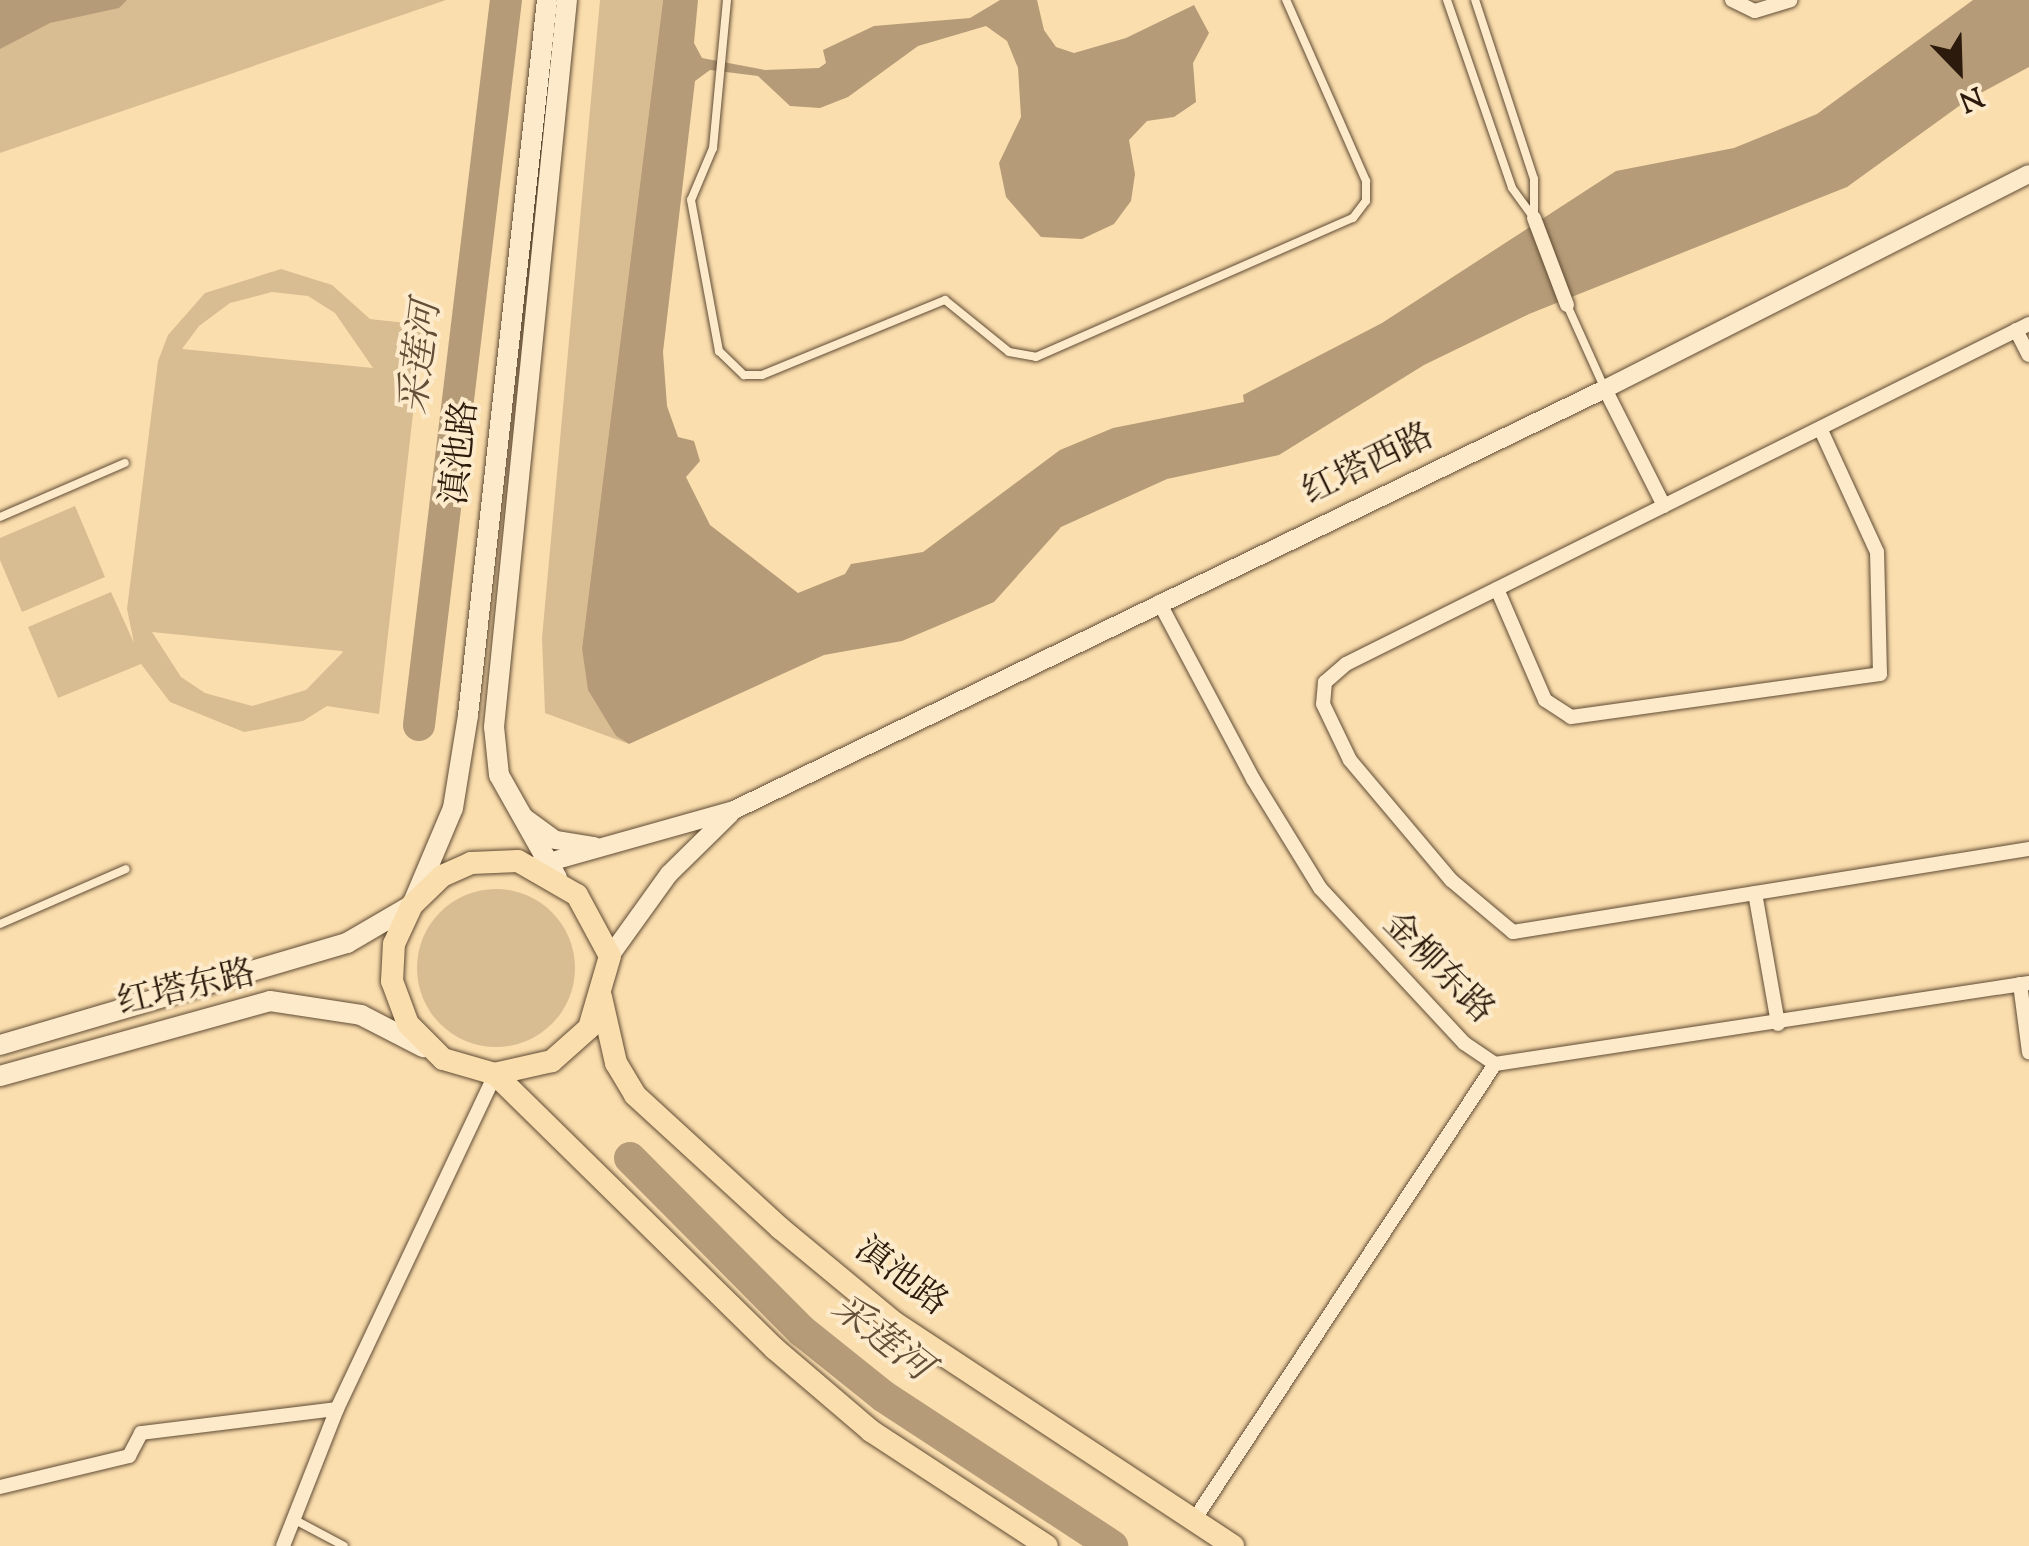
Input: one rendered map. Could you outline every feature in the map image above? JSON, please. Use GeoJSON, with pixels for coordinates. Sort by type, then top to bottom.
{"type":"FeatureCollection","features":[{"type":"Feature","properties":{"kind":"main road","name":"滇池路"},"geometry":{"type":"LineString","coordinates":[[412,905],[453,808],[468,715],[546,0]]}},
{"type":"Feature","properties":{"kind":"main road","name":"滇池路"},"geometry":{"type":"LineString","coordinates":[[546,869],[499,776],[494,727],[567,0]]}},
{"type":"Feature","properties":{"kind":"main road"},"geometry":{"type":"LineString","coordinates":[[495,1074],[552,1061],[588,1028],[610,956],[577,895],[546,869],[471,863],[442,876],[412,905],[394,944],[392,980],[408,1024],[443,1058],[495,1074],[844,1408],[1046,1546]]}},
{"type":"Feature","properties":{"kind":"main road","name":"红塔东路"},"geometry":{"type":"LineString","coordinates":[[0,1045],[347,942],[412,905]]}},
{"type":"Feature","properties":{"kind":"main road","name":"滇池路"},"geometry":{"type":"LineString","coordinates":[[600,997],[616,1064],[635,1095],[780,1228],[895,1323],[1233,1546]]}},
{"type":"Feature","properties":{"kind":"main road","name":"红塔东路"},"geometry":{"type":"LineString","coordinates":[[0,1076],[270,1001],[361,1015],[443,1058]]}},
{"type":"Feature","properties":{"kind":"street"},"geometry":{"type":"LineString","coordinates":[[1732,0],[1755,11],[1790,0]]}},
{"type":"Feature","properties":{"kind":"street","name":"红塔西路"},"geometry":{"type":"LineString","coordinates":[[734,810],[1605,388],[2029,174]]}},
{"type":"Feature","properties":{"kind":"street"},"geometry":{"type":"LineString","coordinates":[[1534,218],[1566,305]]}},
{"type":"Feature","properties":{"kind":"street"},"geometry":{"type":"LineString","coordinates":[[2029,355],[2023,327],[1346,664],[1325,682],[1323,704],[1350,760],[1451,880],[1513,932],[2029,849]]}},
{"type":"Feature","properties":{"kind":"street"},"geometry":{"type":"LineString","coordinates":[[1605,388],[1664,506]]}},
{"type":"Feature","properties":{"kind":"street"},"geometry":{"type":"LineString","coordinates":[[1497,589],[1545,700],[1571,717],[1880,674],[1877,552],[1820,428]]}},
{"type":"Feature","properties":{"kind":"street","name":"金柳东路"},"geometry":{"type":"LineString","coordinates":[[1159,602],[1252,779],[1320,888],[1451,1030],[1495,1064],[1778,1024],[2024,983]]}},
{"type":"Feature","properties":{"kind":"street"},"geometry":{"type":"LineString","coordinates":[[546,869],[601,848],[734,810]]}},
{"type":"Feature","properties":{"kind":"street"},"geometry":{"type":"LineString","coordinates":[[610,956],[669,874],[734,810]]}},
{"type":"Feature","properties":{"kind":"street"},"geometry":{"type":"LineString","coordinates":[[521,815],[556,840],[601,848]]}},
{"type":"Feature","properties":{"kind":"street"},"geometry":{"type":"LineString","coordinates":[[1755,893],[1778,1024]]}},
{"type":"Feature","properties":{"kind":"street"},"geometry":{"type":"LineString","coordinates":[[2024,983],[2029,1052]]}},
{"type":"Feature","properties":{"kind":"street"},"geometry":{"type":"LineString","coordinates":[[1194,1520],[1495,1064]]}},
{"type":"Feature","properties":{"kind":"street"},"geometry":{"type":"LineString","coordinates":[[282,1546],[297,1521],[337,1409],[495,1074]]}},
{"type":"Feature","properties":{"kind":"street"},"geometry":{"type":"LineString","coordinates":[[0,1487],[129,1456],[141,1433],[337,1409]]}},
{"type":"Feature","properties":{"kind":"lane"},"geometry":{"type":"LineString","coordinates":[[727,0],[714,148],[691,200],[719,350],[744,375],[762,375],[945,300],[1009,352],[1036,357],[1353,218],[1366,201],[1366,182],[1286,0]]}},
{"type":"Feature","properties":{"kind":"lane"},"geometry":{"type":"LineString","coordinates":[[1448,0],[1512,188],[1534,218]]}},
{"type":"Feature","properties":{"kind":"lane"},"geometry":{"type":"LineString","coordinates":[[1475,0],[1534,179],[1534,218]]}},
{"type":"Feature","properties":{"kind":"lane"},"geometry":{"type":"LineString","coordinates":[[1566,305],[1605,388]]}},
{"type":"Feature","properties":{"kind":"lane"},"geometry":{"type":"LineString","coordinates":[[0,517],[126,463]]}},
{"type":"Feature","properties":{"kind":"lane"},"geometry":{"type":"LineString","coordinates":[[0,924],[126,869]]}},
{"type":"Feature","properties":{"kind":"lane"},"geometry":{"type":"LineString","coordinates":[[297,1521],[344,1546]]}},
{"type":"Feature","properties":{"kind":"shaded area"},"geometry":{"type":"Polygon","coordinates":[[[0,0],[446,0],[0,153],[0,0]]]}},
{"type":"Feature","properties":{"kind":"shaded area"},"geometry":{"type":"Polygon","coordinates":[[[0,0],[127,0],[119,8],[50,23],[0,49],[0,0]]]}},
{"type":"Feature","properties":{"kind":"shaded area"},"geometry":{"type":"Polygon","coordinates":[[[600,0],[663,0],[582,648],[616,736],[629,744],[545,713],[542,638],[600,0]]]}},
{"type":"Feature","properties":{"kind":"shaded area"},"geometry":{"type":"Polygon","coordinates":[[[663,0],[698,0],[694,43],[702,58],[765,70],[819,68],[826,63],[823,50],[874,26],[970,18],[1000,0],[1037,0],[1044,30],[1056,47],[1074,53],[1126,38],[1194,5],[1209,33],[1193,63],[1196,102],[1174,117],[1147,121],[1129,140],[1135,174],[1131,201],[1114,224],[1082,239],[1041,237],[1006,197],[999,163],[1021,117],[1018,68],[1007,41],[986,26],[918,46],[848,97],[820,108],[790,106],[758,76],[710,70],[695,81],[663,352],[667,406],[678,437],[694,441],[700,461],[686,477],[710,525],[798,593],[845,574],[851,564],[923,552],[1060,450],[1113,428],[1244,402],[1243,395],[1382,323],[1616,171],[1734,148],[1817,114],[1973,0],[2029,0],[2029,67],[1966,101],[1847,187],[1529,314],[1424,365],[1279,455],[1167,479],[1061,527],[994,602],[902,641],[824,655],[629,744],[616,736],[588,690],[582,648],[663,0]]]}},
{"type":"Feature","properties":{"kind":"shaded area"},"geometry":{"type":"Polygon","coordinates":[[[281,269],[332,285],[370,319],[423,325],[379,714],[327,706],[303,721],[244,732],[170,702],[141,664],[58,698],[28,627],[111,592],[134,643],[127,609],[158,361],[168,335],[205,293],[281,269]],[[272,292],[230,303],[199,326],[182,349],[373,368],[335,313],[308,296],[272,292]],[[152,632],[181,677],[205,693],[252,706],[306,690],[343,652],[342,651],[152,632]]]}},
{"type":"Feature","properties":{"kind":"shaded area"},"geometry":{"type":"Polygon","coordinates":[[[75,506],[105,577],[22,612],[0,560],[0,538],[75,506]]]}},
{"type":"Feature","properties":{"kind":"shaded area"},"geometry":{"type":"Polygon","coordinates":[[[496,889],[526,895],[552,912],[569,938],[575,968],[569,998],[552,1024],[526,1041],[496,1047],[466,1041],[440,1024],[423,998],[417,968],[423,938],[440,912],[466,895],[496,889]]]}},
{"type":"Feature","properties":{"kind":"waterway","name":"采莲河"},"geometry":{"type":"LineString","coordinates":[[419,725],[506,0]]}},
{"type":"Feature","properties":{"kind":"waterway","name":"采莲河"},"geometry":{"type":"LineString","coordinates":[[630,1158],[802,1331],[883,1396],[1112,1546]]}}]}
